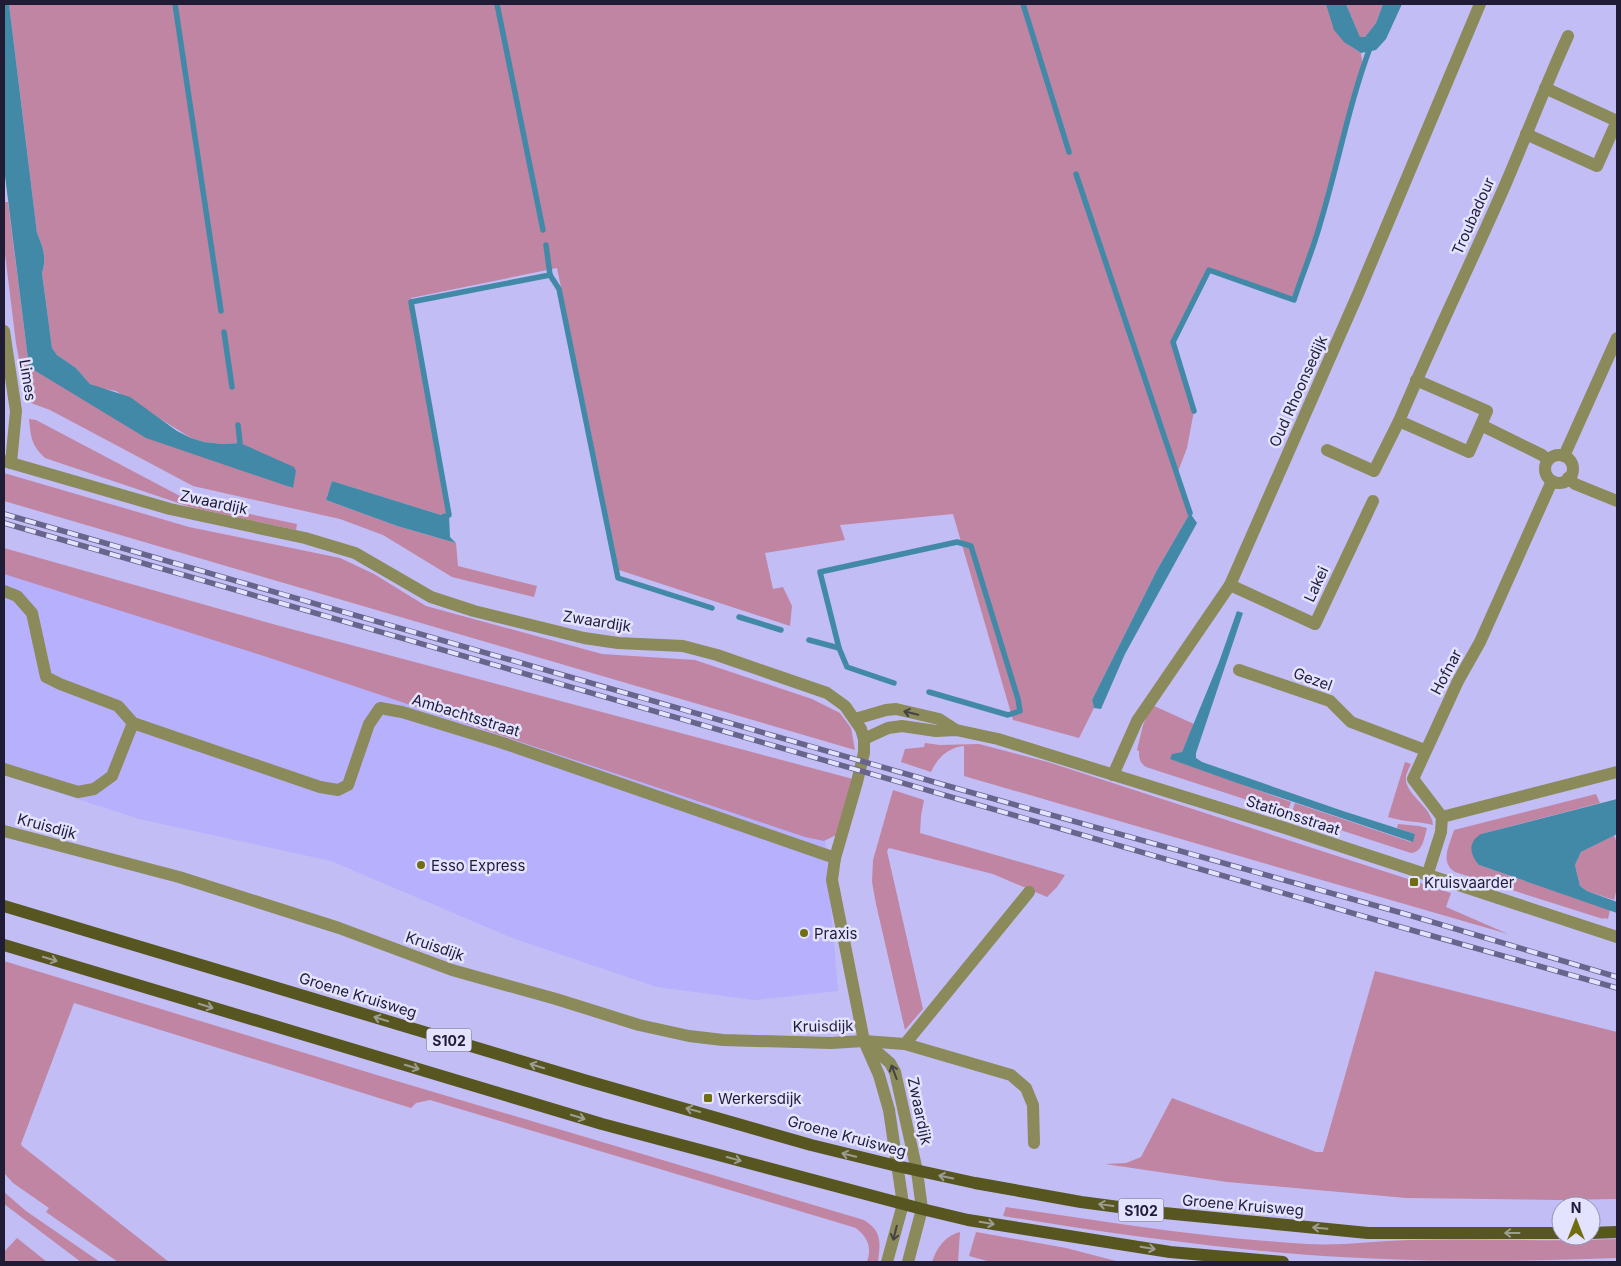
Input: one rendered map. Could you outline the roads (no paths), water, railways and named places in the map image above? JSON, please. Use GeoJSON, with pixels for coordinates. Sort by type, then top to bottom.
{"type":"FeatureCollection","features":[{"type":"Feature","properties":{"kind":"main road","name":"Groene Kruisweg"},"geometry":{"type":"LineString","coordinates":[[4,906],[584,1080],[811,1145],[917,1171],[1055,1197],[1184,1215],[1368,1233],[1551,1233]]}},
{"type":"Feature","properties":{"kind":"main road","name":"S102"},"geometry":{"type":"LineString","coordinates":[[4,945],[602,1124],[922,1209],[968,1220],[1170,1252],[1282,1262]]}},
{"type":"Feature","properties":{"kind":"main road"},"geometry":{"type":"LineString","coordinates":[[1601,1233],[1617,1232]]}},
{"type":"Feature","properties":{"kind":"street","name":"Oud Rhoonsedijk"},"geometry":{"type":"LineString","coordinates":[[1113,775],[1137,722],[1230,586],[1358,294],[1480,4]]}},
{"type":"Feature","properties":{"kind":"street","name":"Troubadour"},"geometry":{"type":"LineString","coordinates":[[1327,450],[1374,471],[1448,312],[1568,36]]}},
{"type":"Feature","properties":{"kind":"street"},"geometry":{"type":"LineString","coordinates":[[1526,134],[1597,166],[1615,131],[1617,121],[1545,88]]}},
{"type":"Feature","properties":{"kind":"street","name":"Limes"},"geometry":{"type":"LineString","coordinates":[[4,331],[16,411],[8,462]]}},
{"type":"Feature","properties":{"kind":"street"},"geometry":{"type":"LineString","coordinates":[[1564,456],[1617,338]]}},
{"type":"Feature","properties":{"kind":"street"},"geometry":{"type":"LineString","coordinates":[[1398,421],[1469,452],[1481,425],[1487,411],[1416,380]]}},
{"type":"Feature","properties":{"kind":"street"},"geometry":{"type":"LineString","coordinates":[[1481,425],[1542,455],[1548,460]]}},
{"type":"Feature","properties":{"kind":"street"},"geometry":{"type":"LineString","coordinates":[[1553,456],[1564,456],[1571,463],[1571,474],[1563,482],[1552,481],[1545,472],[1548,460],[1553,456]]}},
{"type":"Feature","properties":{"kind":"street","name":"Zwaardijk"},"geometry":{"type":"LineString","coordinates":[[8,462],[170,509],[305,538],[355,553],[431,596],[474,611],[584,638],[618,643],[683,646],[717,654],[827,693],[845,706],[861,728],[864,739],[864,753],[835,858],[832,880],[864,1041],[879,1075],[889,1110],[903,1204]]}},
{"type":"Feature","properties":{"kind":"street"},"geometry":{"type":"LineString","coordinates":[[1568,478],[1575,484],[1617,501]]}},
{"type":"Feature","properties":{"kind":"street","name":"Hofnar"},"geometry":{"type":"LineString","coordinates":[[1442,817],[1414,779],[1425,750],[1458,681],[1480,642],[1552,481]]}},
{"type":"Feature","properties":{"kind":"street","name":"Lakei"},"geometry":{"type":"LineString","coordinates":[[1230,586],[1315,624],[1373,501]]}},
{"type":"Feature","properties":{"kind":"street","name":"Ambachtsstraat"},"geometry":{"type":"LineString","coordinates":[[4,591],[17,596],[32,613],[46,677],[118,706],[132,723],[320,787],[338,790],[348,785],[369,724],[380,708],[402,712],[503,743],[835,858]]}},
{"type":"Feature","properties":{"kind":"street","name":"Gezel"},"geometry":{"type":"LineString","coordinates":[[1239,670],[1330,701],[1351,722],[1425,750]]}},
{"type":"Feature","properties":{"kind":"street","name":"Stationsstraat"},"geometry":{"type":"LineString","coordinates":[[855,719],[896,709],[939,719],[956,730]]}},
{"type":"Feature","properties":{"kind":"street"},"geometry":{"type":"LineString","coordinates":[[4,769],[78,792],[94,789],[112,776],[132,723]]}},
{"type":"Feature","properties":{"kind":"street","name":"Stationsstraat"},"geometry":{"type":"LineString","coordinates":[[864,739],[888,728],[902,726],[936,731],[956,730],[1029,747],[1285,828],[1617,937]]}},
{"type":"Feature","properties":{"kind":"street"},"geometry":{"type":"LineString","coordinates":[[1427,876],[1441,832],[1442,817],[1617,772]]}},
{"type":"Feature","properties":{"kind":"street","name":"Kruisdijk"},"geometry":{"type":"LineString","coordinates":[[4,831],[179,877],[342,929],[452,970],[556,999],[639,1025],[689,1036],[723,1040],[831,1043],[864,1041],[902,1044]]}},
{"type":"Feature","properties":{"kind":"street"},"geometry":{"type":"LineString","coordinates":[[1030,892],[902,1044],[1010,1075],[1026,1088],[1034,1105],[1034,1143]]}},
{"type":"Feature","properties":{"kind":"street","name":"Zwaardijk"},"geometry":{"type":"LineString","coordinates":[[864,1041],[890,1064],[895,1072],[917,1171],[922,1209]]}},
{"type":"Feature","properties":{"kind":"street"},"geometry":{"type":"LineString","coordinates":[[887,1262],[903,1204]]}},
{"type":"Feature","properties":{"kind":"street"},"geometry":{"type":"LineString","coordinates":[[908,1262],[922,1209]]}},
{"type":"Feature","properties":{"kind":"water"},"geometry":{"type":"Polygon","coordinates":[[[4,4],[9,4],[37,233],[44,253],[42,273],[52,348],[57,355],[76,368],[90,384],[130,397],[177,431],[191,438],[222,444],[240,443],[294,467],[296,471],[293,488],[146,438],[29,367],[4,168],[4,4]]]}},
{"type":"Feature","properties":{"kind":"water"},"geometry":{"type":"Polygon","coordinates":[[[1326,4],[1346,4],[1360,37],[1365,37],[1376,23],[1383,4],[1402,4],[1386,39],[1376,50],[1361,53],[1344,42],[1334,30],[1326,4]]]}},
{"type":"Feature","properties":{"kind":"water"},"geometry":{"type":"Polygon","coordinates":[[[332,481],[441,515],[444,513],[449,515],[450,537],[456,543],[397,526],[326,500],[332,481]]]}},
{"type":"Feature","properties":{"kind":"water"},"geometry":{"type":"Polygon","coordinates":[[[1190,513],[1197,523],[1125,654],[1101,709],[1094,708],[1092,700],[1157,570],[1190,513]]]}},
{"type":"Feature","properties":{"kind":"water"},"geometry":{"type":"Polygon","coordinates":[[[1237,611],[1243,613],[1196,753],[1196,758],[1202,762],[1343,811],[1415,834],[1413,842],[1170,759],[1172,754],[1182,752],[1219,662],[1237,611]]]}},
{"type":"Feature","properties":{"kind":"water"},"geometry":{"type":"Polygon","coordinates":[[[1617,799],[1617,834],[1581,852],[1575,865],[1580,886],[1587,891],[1617,902],[1617,913],[1479,865],[1473,857],[1472,844],[1481,834],[1617,799]]]}},
{"type":"Feature","properties":{"kind":"waterway"},"geometry":{"type":"LineString","coordinates":[[175,4],[221,311]]}},
{"type":"Feature","properties":{"kind":"waterway"},"geometry":{"type":"LineString","coordinates":[[497,4],[543,230]]}},
{"type":"Feature","properties":{"kind":"waterway"},"geometry":{"type":"LineString","coordinates":[[1023,4],[1069,152]]}},
{"type":"Feature","properties":{"kind":"waterway"},"geometry":{"type":"LineString","coordinates":[[1194,411],[1173,342],[1209,270],[1294,300],[1317,234],[1356,89],[1371,45]]}},
{"type":"Feature","properties":{"kind":"waterway"},"geometry":{"type":"LineString","coordinates":[[1076,174],[1190,513]]}},
{"type":"Feature","properties":{"kind":"waterway"},"geometry":{"type":"LineString","coordinates":[[449,515],[411,302],[550,275],[546,245]]}},
{"type":"Feature","properties":{"kind":"waterway"},"geometry":{"type":"LineString","coordinates":[[550,275],[559,289],[618,578],[712,608]]}},
{"type":"Feature","properties":{"kind":"waterway"},"geometry":{"type":"LineString","coordinates":[[224,332],[232,387]]}},
{"type":"Feature","properties":{"kind":"waterway"},"geometry":{"type":"LineString","coordinates":[[238,425],[240,443]]}},
{"type":"Feature","properties":{"kind":"waterway"},"geometry":{"type":"LineString","coordinates":[[839,648],[820,572],[957,542],[971,546],[1020,711],[1008,715],[929,692]]}},
{"type":"Feature","properties":{"kind":"waterway"},"geometry":{"type":"LineString","coordinates":[[739,617],[781,630]]}},
{"type":"Feature","properties":{"kind":"waterway"},"geometry":{"type":"LineString","coordinates":[[809,640],[839,648],[847,667],[894,683]]}},
{"type":"Feature","properties":{"kind":"railway"},"geometry":{"type":"LineString","coordinates":[[4,514],[948,786],[1402,913],[1617,977]]}},
{"type":"Feature","properties":{"kind":"railway"},"geometry":{"type":"LineString","coordinates":[[4,523],[1617,988]]}},
{"type":"Feature","properties":{"kind":"place","name":"Esso Express"},"geometry":{"type":"Point","coordinates":[421,865]}},
{"type":"Feature","properties":{"kind":"place","name":"Kruisvaarder"},"geometry":{"type":"Point","coordinates":[1414,882]}},
{"type":"Feature","properties":{"kind":"place","name":"Praxis"},"geometry":{"type":"Point","coordinates":[804,933]}},
{"type":"Feature","properties":{"kind":"place","name":"Werkersdijk"},"geometry":{"type":"Point","coordinates":[708,1098]}}]}
